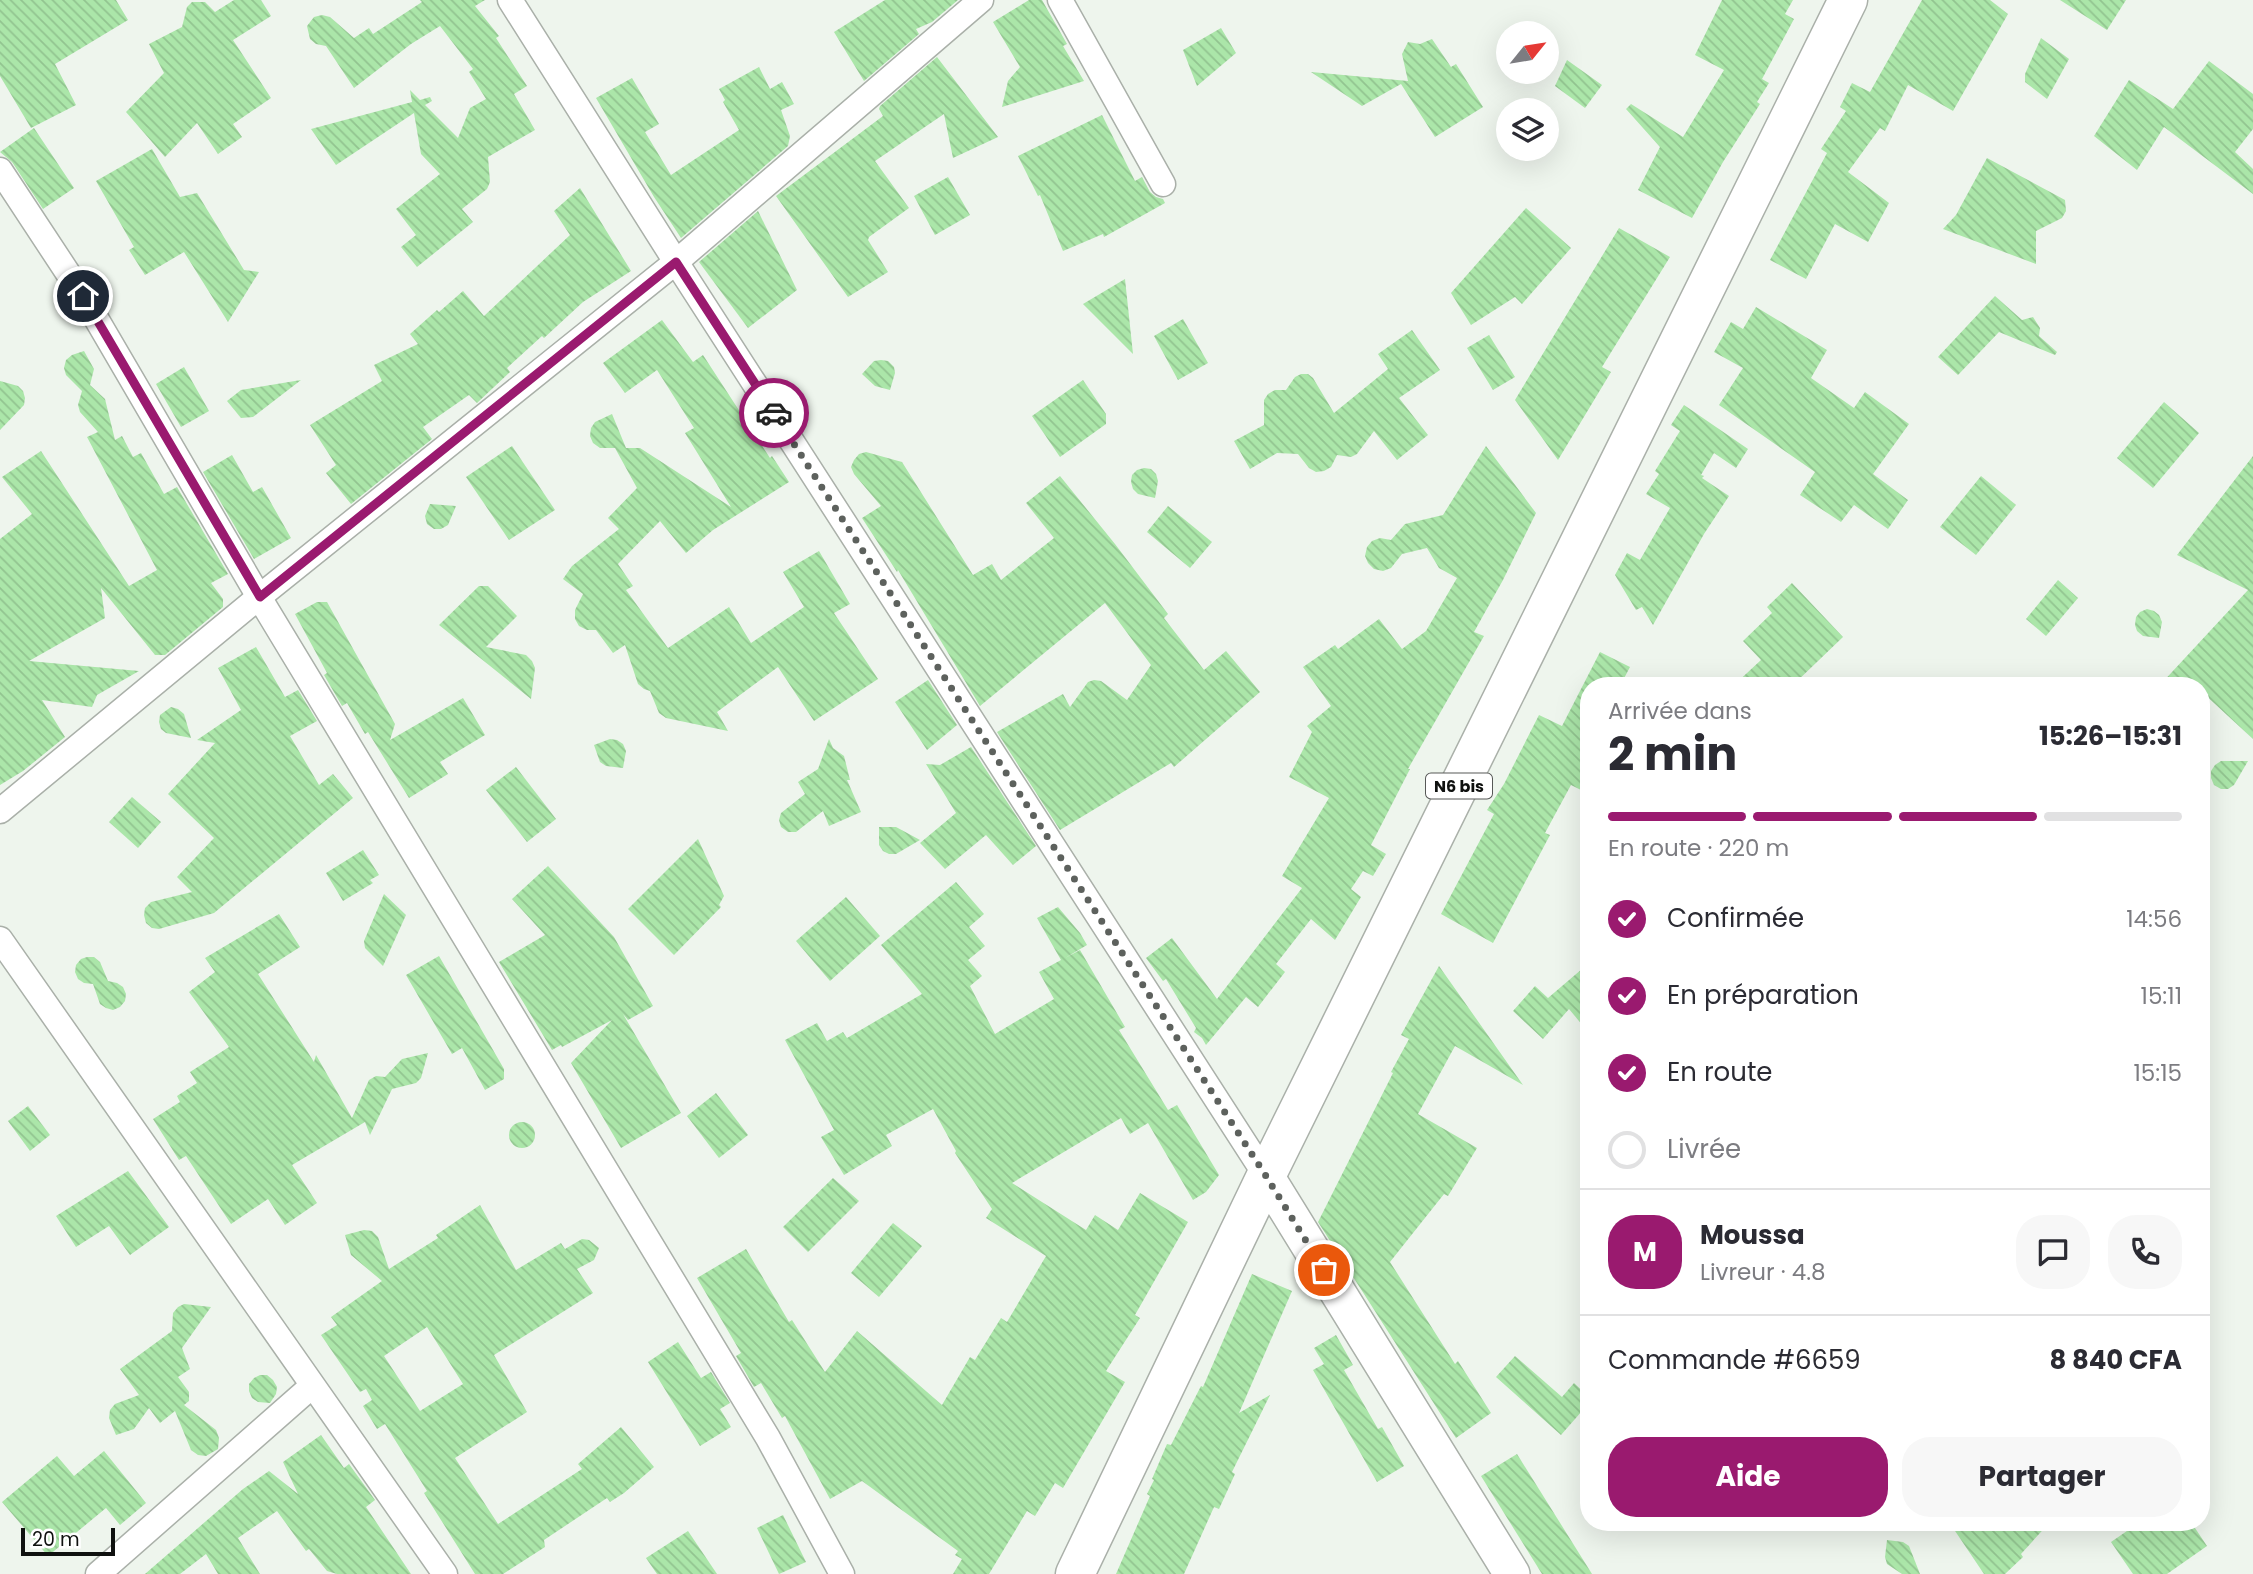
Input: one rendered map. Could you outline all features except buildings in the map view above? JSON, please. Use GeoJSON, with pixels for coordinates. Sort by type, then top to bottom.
{"type":"FeatureCollection","features":[{"type":"Feature","properties":{"kind":"highway","name":"N6 bis"},"geometry":{"type":"LineString","coordinates":[[1075,1574],[1266,1176],[1848,0]]}},
{"type":"Feature","properties":{"kind":"main road"},"geometry":{"type":"LineString","coordinates":[[1266,1176],[1512,1574]]}},
{"type":"Feature","properties":{"kind":"street"},"geometry":{"type":"LineString","coordinates":[[510,0],[1266,1176]]}},
{"type":"Feature","properties":{"kind":"street"},"geometry":{"type":"LineString","coordinates":[[0,811],[260,597],[676,262],[981,0]]}},
{"type":"Feature","properties":{"kind":"street"},"geometry":{"type":"LineString","coordinates":[[1060,0],[1163,184]]}},
{"type":"Feature","properties":{"kind":"street"},"geometry":{"type":"LineString","coordinates":[[0,170],[83,296],[260,597],[761,1426],[842,1574]]}},
{"type":"Feature","properties":{"kind":"street"},"geometry":{"type":"LineString","coordinates":[[0,939],[445,1574]]}},
{"type":"Feature","properties":{"kind":"street"},"geometry":{"type":"LineString","coordinates":[[98,1574],[312,1386]]}},
{"type":"Feature","properties":{"kind":"way so far"},"geometry":{"type":"LineString","coordinates":[[774,413],[1324,1270]]}},
{"type":"Feature","properties":{"kind":"route"},"geometry":{"type":"LineString","coordinates":[[83,296],[260,597],[676,262],[774,413]]}}]}
